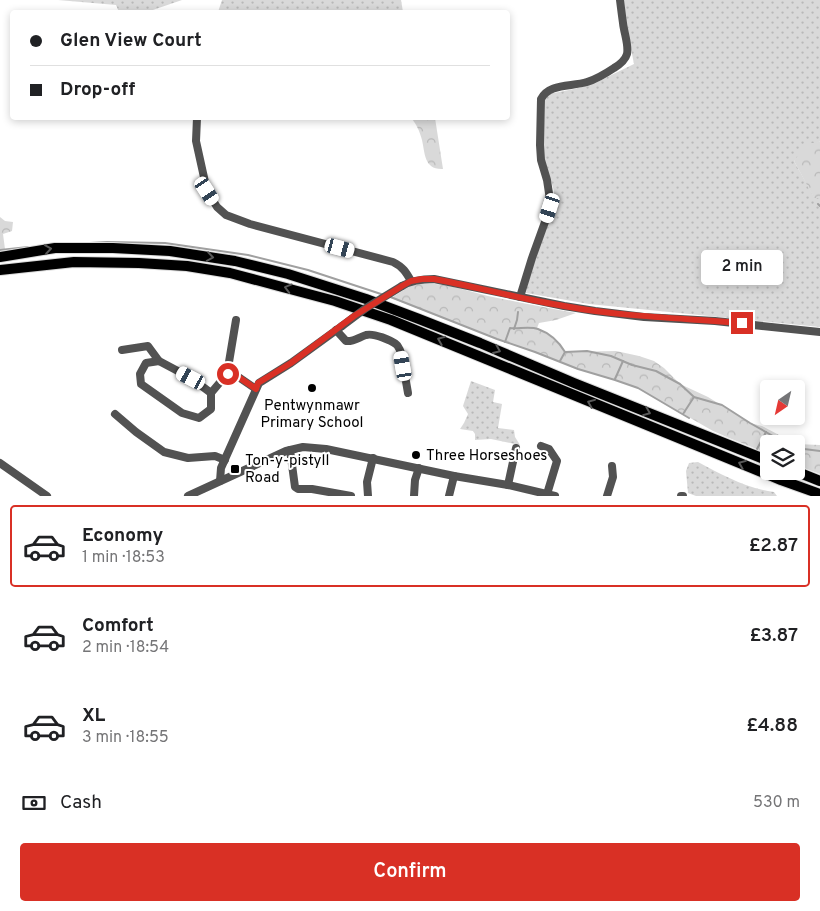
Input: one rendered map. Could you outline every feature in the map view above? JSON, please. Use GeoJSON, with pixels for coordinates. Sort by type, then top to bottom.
{"type":"FeatureCollection","features":[{"type":"Feature","properties":{"kind":"main road"},"geometry":{"type":"LineString","coordinates":[[0,257],[55,248],[160,250],[236,261],[288,274],[366,299],[420,319],[760,457]]}},
{"type":"Feature","properties":{"kind":"main road"},"geometry":{"type":"LineString","coordinates":[[0,270],[74,262],[139,262],[187,266],[230,273],[335,301],[391,320],[781,480],[820,494]]}},
{"type":"Feature","properties":{"kind":"main road"},"geometry":{"type":"LineString","coordinates":[[805,475],[820,481]]}},
{"type":"Feature","properties":{"kind":"street"},"geometry":{"type":"LineString","coordinates":[[520,297],[550,208],[547,180],[541,160],[541,99],[544,94],[553,88],[585,83],[596,79],[625,59],[627,48],[620,0]]}},
{"type":"Feature","properties":{"kind":"street"},"geometry":{"type":"LineString","coordinates":[[197,120],[196,141],[207,191],[217,207],[226,215],[250,224],[393,262],[402,266],[411,281]]}},
{"type":"Feature","properties":{"kind":"street"},"geometry":{"type":"LineString","coordinates":[[220,480],[221,468],[258,383],[291,363],[366,308],[411,281],[434,279],[564,306],[644,317],[715,321],[820,332]]}},
{"type":"Feature","properties":{"kind":"street"},"geometry":{"type":"LineString","coordinates":[[158,361],[146,363],[140,374],[141,384],[182,413],[199,418],[210,409],[211,393],[228,374],[236,320]]}},
{"type":"Feature","properties":{"kind":"street"},"geometry":{"type":"LineString","coordinates":[[339,328],[346,341],[352,342],[366,335],[374,334],[398,346],[401,352],[408,394]]}},
{"type":"Feature","properties":{"kind":"street"},"geometry":{"type":"LineString","coordinates":[[122,350],[148,346],[158,361],[191,378],[211,393]]}},
{"type":"Feature","properties":{"kind":"street"},"geometry":{"type":"LineString","coordinates":[[228,374],[237,376],[256,389]]}},
{"type":"Feature","properties":{"kind":"street"},"geometry":{"type":"LineString","coordinates":[[115,414],[164,452],[188,458],[215,456],[225,460]]}},
{"type":"Feature","properties":{"kind":"street"},"geometry":{"type":"LineString","coordinates":[[188,496],[290,450],[303,447],[372,458],[454,476],[508,485],[529,493],[551,495],[557,461],[549,449],[541,446]]}},
{"type":"Feature","properties":{"kind":"street"},"geometry":{"type":"LineString","coordinates":[[508,485],[516,448]]}},
{"type":"Feature","properties":{"kind":"street"},"geometry":{"type":"LineString","coordinates":[[290,450],[295,487],[351,496]]}},
{"type":"Feature","properties":{"kind":"street"},"geometry":{"type":"LineString","coordinates":[[368,496],[367,482],[372,458]]}},
{"type":"Feature","properties":{"kind":"street"},"geometry":{"type":"LineString","coordinates":[[0,462],[47,496]]}},
{"type":"Feature","properties":{"kind":"street"},"geometry":{"type":"LineString","coordinates":[[607,496],[613,477],[612,466]]}},
{"type":"Feature","properties":{"kind":"street"},"geometry":{"type":"LineString","coordinates":[[414,496],[415,480],[419,468]]}},
{"type":"Feature","properties":{"kind":"street"},"geometry":{"type":"LineString","coordinates":[[449,496],[454,476]]}},
{"type":"Feature","properties":{"kind":"green space"},"geometry":{"type":"Polygon","coordinates":[[[58,0],[182,0],[153,10],[118,10],[116,5],[58,0]]]}},
{"type":"Feature","properties":{"kind":"green space"},"geometry":{"type":"Polygon","coordinates":[[[222,0],[401,0],[403,10],[219,10],[222,0]]]}},
{"type":"Feature","properties":{"kind":"green space"},"geometry":{"type":"Polygon","coordinates":[[[623,0],[820,0],[820,141],[794,161],[814,197],[820,198],[820,327],[589,304],[526,293],[529,277],[554,206],[554,191],[544,158],[545,100],[549,94],[597,82],[634,64],[623,0]]]}},
{"type":"Feature","properties":{"kind":"green space"},"geometry":{"type":"Polygon","coordinates":[[[413,120],[435,120],[443,169],[432,167],[426,160],[422,140],[413,120]]]}},
{"type":"Feature","properties":{"kind":"green space"},"geometry":{"type":"Polygon","coordinates":[[[820,141],[820,198],[814,198],[794,161],[807,143],[820,141]]]}},
{"type":"Feature","properties":{"kind":"green space"},"geometry":{"type":"Polygon","coordinates":[[[0,217],[5,221],[13,222],[12,231],[3,234],[5,249],[0,250],[0,217]]]}},
{"type":"Feature","properties":{"kind":"green space"},"geometry":{"type":"Polygon","coordinates":[[[420,283],[429,283],[576,313],[556,320],[539,323],[537,328],[552,338],[565,352],[616,351],[654,361],[680,384],[708,397],[750,423],[762,426],[779,435],[760,435],[760,450],[713,431],[638,388],[578,369],[391,298],[407,288],[420,283]]]}},
{"type":"Feature","properties":{"kind":"green space"},"geometry":{"type":"Polygon","coordinates":[[[471,381],[495,390],[493,402],[502,404],[498,428],[514,430],[515,437],[520,445],[491,439],[475,440],[473,431],[460,429],[468,414],[463,406],[471,381]]]}},
{"type":"Feature","properties":{"kind":"green space"},"geometry":{"type":"Polygon","coordinates":[[[805,444],[820,445],[820,474],[805,468],[805,444]]]}},
{"type":"Feature","properties":{"kind":"green space"},"geometry":{"type":"Polygon","coordinates":[[[698,462],[744,484],[774,492],[777,496],[696,496],[688,493],[686,471],[689,463],[698,462]]]}},
{"type":"Feature","properties":{"kind":"waterway"},"geometry":{"type":"LineString","coordinates":[[90,243],[165,243],[248,255],[308,270],[384,295]]}},
{"type":"Feature","properties":{"kind":"waterway"},"geometry":{"type":"LineString","coordinates":[[0,250],[28,247]]}},
{"type":"Feature","properties":{"kind":"waterway"},"geometry":{"type":"LineString","coordinates":[[388,296],[578,369],[638,388],[689,418]]}},
{"type":"Feature","properties":{"kind":"waterway"},"geometry":{"type":"LineString","coordinates":[[514,329],[518,312]]}},
{"type":"Feature","properties":{"kind":"waterway"},"geometry":{"type":"LineString","coordinates":[[505,342],[510,328],[535,328],[550,335],[565,352],[587,351],[611,356],[632,365],[656,371],[680,384],[694,397],[722,405],[771,435]]}},
{"type":"Feature","properties":{"kind":"waterway"},"geometry":{"type":"LineString","coordinates":[[560,361],[565,352]]}},
{"type":"Feature","properties":{"kind":"waterway"},"geometry":{"type":"LineString","coordinates":[[615,379],[623,361]]}},
{"type":"Feature","properties":{"kind":"waterway"},"geometry":{"type":"LineString","coordinates":[[683,414],[694,397]]}},
{"type":"Feature","properties":{"kind":"waterway"},"geometry":{"type":"LineString","coordinates":[[757,449],[766,432]]}},
{"type":"Feature","properties":{"kind":"waterway"},"geometry":{"type":"LineString","coordinates":[[805,449],[820,451]]}},
{"type":"Feature","properties":{"kind":"place","name":"Pentwynmawr Primary School"},"geometry":{"type":"Point","coordinates":[312,388]}},
{"type":"Feature","properties":{"kind":"place","name":"Three Horseshoes"},"geometry":{"type":"Point","coordinates":[416,455]}},
{"type":"Feature","properties":{"kind":"place","name":"Ton-y-pistyll Road"},"geometry":{"type":"Point","coordinates":[235,469]}},
{"type":"Feature","properties":{"kind":"route"},"geometry":{"type":"LineString","coordinates":[[228,374],[237,376],[256,389],[258,383],[291,363],[366,308],[411,281],[422,279],[434,279],[579,309],[644,317],[742,323]]}}]}
